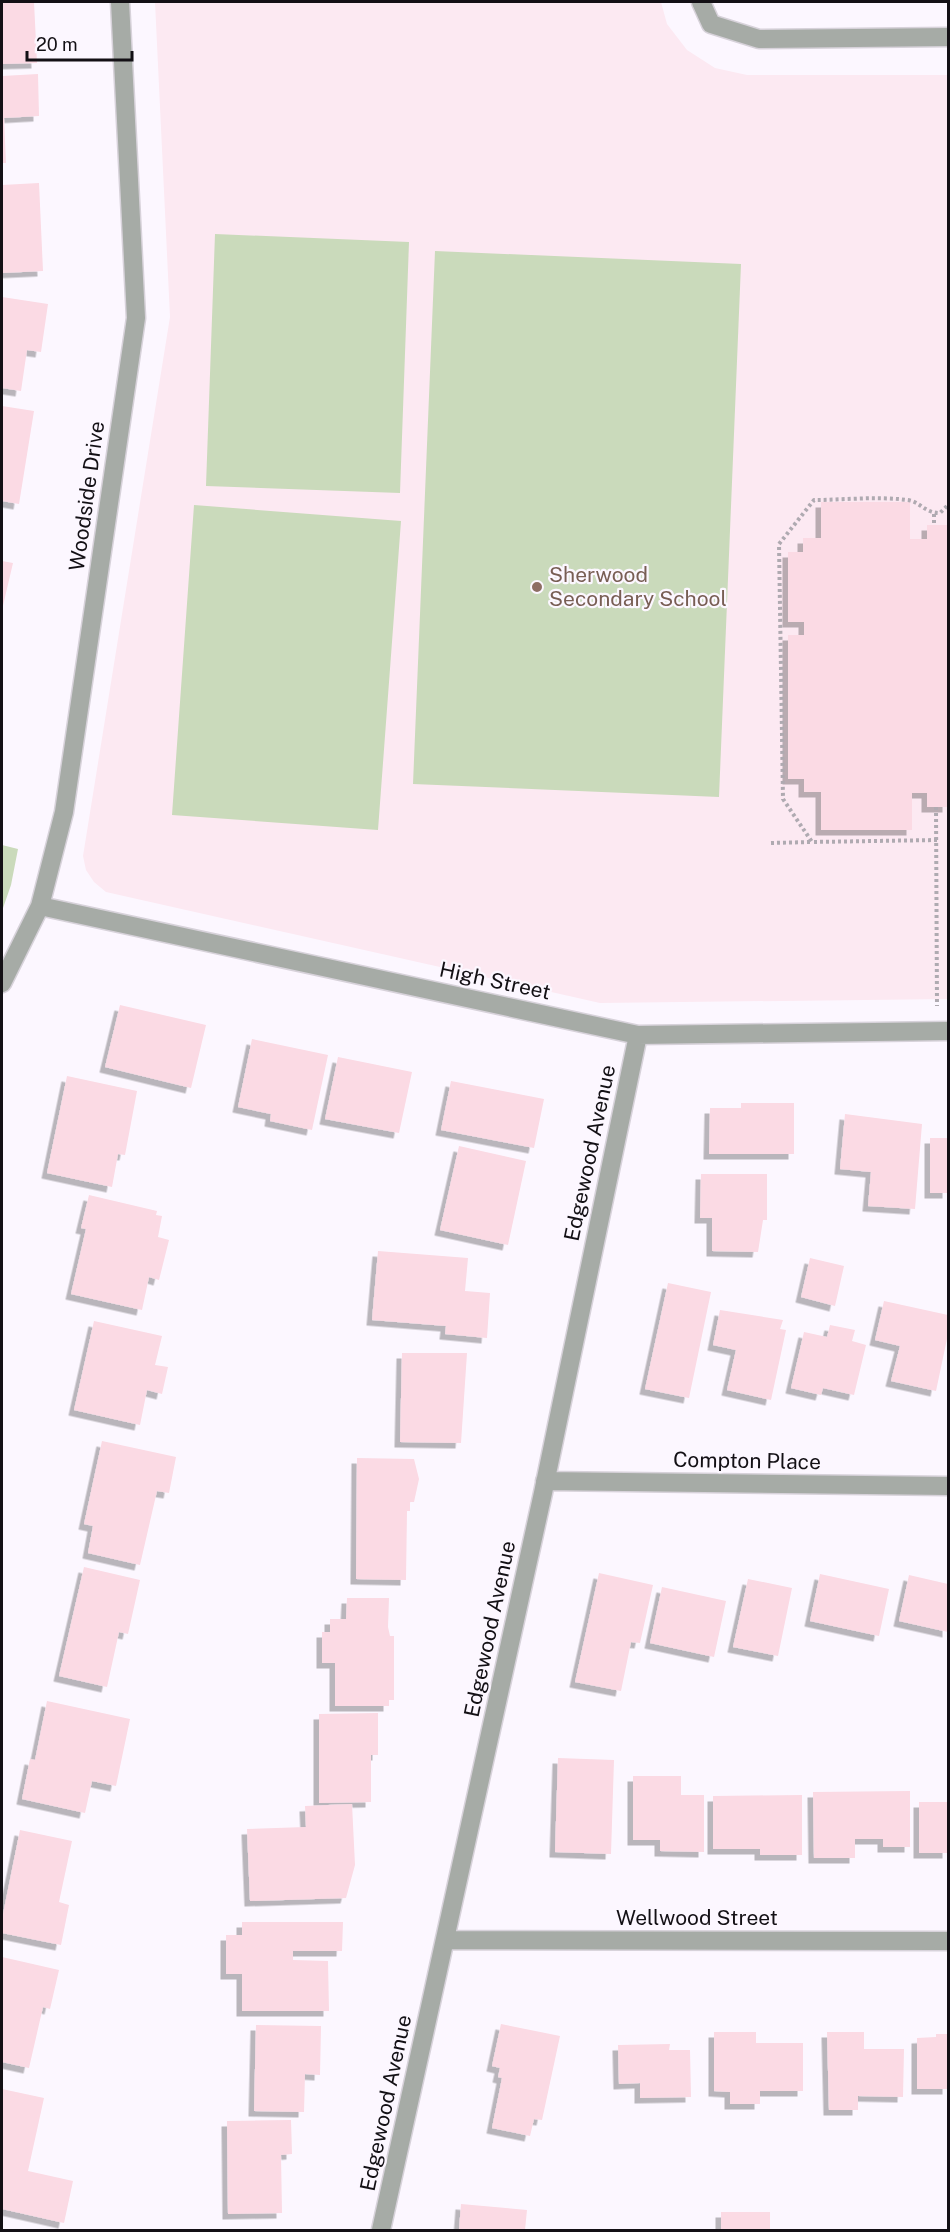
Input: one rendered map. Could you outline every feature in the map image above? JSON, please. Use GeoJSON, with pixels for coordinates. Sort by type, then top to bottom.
{"type":"FeatureCollection","features":[{"type":"Feature","properties":{"kind":"street","name":"Woodside Drive"},"geometry":{"type":"LineString","coordinates":[[2,983],[40,906],[64,812],[136,318],[120,2]]}},
{"type":"Feature","properties":{"kind":"street"},"geometry":{"type":"LineString","coordinates":[[701,2],[711,24],[759,39],[948,37]]}},
{"type":"Feature","properties":{"kind":"street","name":"High Street"},"geometry":{"type":"LineString","coordinates":[[40,906],[638,1035],[943,1031]]}},
{"type":"Feature","properties":{"kind":"street","name":"Edgewood Avenue"},"geometry":{"type":"LineString","coordinates":[[381,2230],[545,1481],[638,1035]]}},
{"type":"Feature","properties":{"kind":"street","name":"Compton Place"},"geometry":{"type":"LineString","coordinates":[[545,1481],[948,1486]]}},
{"type":"Feature","properties":{"kind":"street","name":"Wellwood Street"},"geometry":{"type":"LineString","coordinates":[[446,1940],[948,1941]]}},
{"type":"Feature","properties":{"kind":"path"},"geometry":{"type":"LineString","coordinates":[[812,842],[783,799],[779,544],[814,500],[910,500],[928,513],[940,513],[948,505]]}},
{"type":"Feature","properties":{"kind":"path"},"geometry":{"type":"LineString","coordinates":[[934,513],[934,523]]}},
{"type":"Feature","properties":{"kind":"path"},"geometry":{"type":"LineString","coordinates":[[936,807],[943,1031]]}},
{"type":"Feature","properties":{"kind":"path"},"geometry":{"type":"LineString","coordinates":[[771,843],[937,840]]}},
{"type":"Feature","properties":{"kind":"shaded area","name":"Sherwood Secondary School"},"geometry":{"type":"Polygon","coordinates":[[[155,2],[661,2],[667,24],[687,50],[715,68],[747,75],[948,75],[948,999],[600,1003],[106,892],[94,882],[86,870],[83,856],[170,317],[155,2]]]}},
{"type":"Feature","properties":{"kind":"green space"},"geometry":{"type":"Polygon","coordinates":[[[215,234],[409,242],[400,493],[206,486],[215,234]]]}},
{"type":"Feature","properties":{"kind":"green space"},"geometry":{"type":"Polygon","coordinates":[[[435,251],[741,264],[719,797],[413,784],[435,251]]]}},
{"type":"Feature","properties":{"kind":"green space"},"geometry":{"type":"Polygon","coordinates":[[[194,505],[401,521],[378,830],[172,815],[194,505]]]}},
{"type":"Feature","properties":{"kind":"green space"},"geometry":{"type":"Polygon","coordinates":[[[2,845],[18,849],[11,885],[2,911],[2,845]]]}},
{"type":"Feature","properties":{"kind":"building"},"geometry":{"type":"Polygon","coordinates":[[[2,2],[34,2],[37,63],[2,64],[2,2]]]}},
{"type":"Feature","properties":{"kind":"building"},"geometry":{"type":"Polygon","coordinates":[[[38,74],[39,116],[4,118],[6,163],[2,163],[2,76],[38,74]]]}},
{"type":"Feature","properties":{"kind":"building"},"geometry":{"type":"Polygon","coordinates":[[[39,183],[43,271],[2,273],[2,185],[39,183]]]}},
{"type":"Feature","properties":{"kind":"building"},"geometry":{"type":"Polygon","coordinates":[[[2,297],[48,304],[41,352],[27,350],[21,391],[2,388],[2,297]]]}},
{"type":"Feature","properties":{"kind":"building"},"geometry":{"type":"Polygon","coordinates":[[[2,406],[34,411],[19,504],[2,501],[2,406]]]}},
{"type":"Feature","properties":{"kind":"building"},"geometry":{"type":"Polygon","coordinates":[[[821,502],[910,502],[910,539],[927,539],[927,525],[948,525],[948,807],[927,807],[927,793],[912,793],[912,830],[821,830],[821,792],[804,792],[804,779],[788,779],[788,635],[804,635],[804,622],[788,622],[788,552],[803,552],[803,538],[821,538],[821,502]]]}},
{"type":"Feature","properties":{"kind":"building"},"geometry":{"type":"Polygon","coordinates":[[[2,561],[13,563],[2,610],[2,561]]]}},
{"type":"Feature","properties":{"kind":"building"},"geometry":{"type":"Polygon","coordinates":[[[120,1005],[206,1025],[191,1088],[105,1067],[120,1005]]]}},
{"type":"Feature","properties":{"kind":"building"},"geometry":{"type":"Polygon","coordinates":[[[252,1039],[328,1055],[312,1130],[270,1121],[271,1114],[238,1107],[252,1039]]]}},
{"type":"Feature","properties":{"kind":"building"},"geometry":{"type":"Polygon","coordinates":[[[338,1057],[412,1072],[399,1133],[325,1119],[338,1057]]]}},
{"type":"Feature","properties":{"kind":"building"},"geometry":{"type":"Polygon","coordinates":[[[67,1076],[137,1091],[125,1155],[118,1154],[112,1187],[47,1173],[67,1076]]]}},
{"type":"Feature","properties":{"kind":"building"},"geometry":{"type":"Polygon","coordinates":[[[451,1081],[544,1099],[534,1148],[441,1130],[451,1081]]]}},
{"type":"Feature","properties":{"kind":"building"},"geometry":{"type":"Polygon","coordinates":[[[741,1103],[794,1103],[794,1154],[709,1154],[710,1108],[741,1108],[741,1103]]]}},
{"type":"Feature","properties":{"kind":"building"},"geometry":{"type":"Polygon","coordinates":[[[845,1114],[922,1124],[915,1209],[868,1206],[871,1172],[840,1169],[845,1114]]]}},
{"type":"Feature","properties":{"kind":"building"},"geometry":{"type":"Polygon","coordinates":[[[930,1138],[948,1138],[948,1193],[930,1193],[930,1138]]]}},
{"type":"Feature","properties":{"kind":"building"},"geometry":{"type":"Polygon","coordinates":[[[459,1146],[526,1161],[508,1245],[440,1230],[459,1146]]]}},
{"type":"Feature","properties":{"kind":"building"},"geometry":{"type":"Polygon","coordinates":[[[701,1174],[767,1174],[767,1220],[763,1220],[758,1252],[712,1251],[712,1218],[700,1218],[701,1174]]]}},
{"type":"Feature","properties":{"kind":"building"},"geometry":{"type":"Polygon","coordinates":[[[89,1195],[157,1211],[156,1215],[162,1216],[158,1237],[169,1240],[159,1280],[149,1277],[142,1310],[71,1294],[86,1229],[81,1228],[89,1195]]]}},
{"type":"Feature","properties":{"kind":"building"},"geometry":{"type":"Polygon","coordinates":[[[378,1251],[468,1258],[465,1291],[490,1293],[487,1338],[445,1334],[446,1326],[372,1320],[378,1251]]]}},
{"type":"Feature","properties":{"kind":"building"},"geometry":{"type":"Polygon","coordinates":[[[810,1258],[844,1266],[835,1306],[801,1297],[810,1258]]]}},
{"type":"Feature","properties":{"kind":"building"},"geometry":{"type":"Polygon","coordinates":[[[668,1283],[711,1292],[689,1398],[645,1389],[668,1283]]]}},
{"type":"Feature","properties":{"kind":"building"},"geometry":{"type":"Polygon","coordinates":[[[884,1301],[948,1315],[948,1334],[936,1391],[891,1381],[900,1346],[875,1340],[884,1301]]]}},
{"type":"Feature","properties":{"kind":"building"},"geometry":{"type":"Polygon","coordinates":[[[720,1310],[783,1320],[780,1329],[786,1330],[771,1400],[727,1390],[736,1350],[713,1345],[720,1310]]]}},
{"type":"Feature","properties":{"kind":"building"},"geometry":{"type":"Polygon","coordinates":[[[94,1321],[162,1336],[155,1365],[168,1367],[162,1394],[147,1390],[140,1425],[74,1410],[94,1321]]]}},
{"type":"Feature","properties":{"kind":"building"},"geometry":{"type":"Polygon","coordinates":[[[830,1325],[855,1330],[852,1341],[866,1345],[854,1395],[823,1388],[821,1395],[791,1388],[804,1332],[827,1337],[830,1325]]]}},
{"type":"Feature","properties":{"kind":"building"},"geometry":{"type":"Polygon","coordinates":[[[402,1353],[467,1353],[461,1443],[400,1442],[402,1353]]]}},
{"type":"Feature","properties":{"kind":"building"},"geometry":{"type":"Polygon","coordinates":[[[102,1441],[176,1457],[169,1493],[157,1491],[140,1565],[88,1553],[93,1526],[84,1524],[102,1441]]]}},
{"type":"Feature","properties":{"kind":"building"},"geometry":{"type":"Polygon","coordinates":[[[357,1458],[414,1459],[419,1479],[414,1502],[410,1502],[410,1511],[407,1511],[406,1580],[356,1579],[357,1458]]]}},
{"type":"Feature","properties":{"kind":"building"},"geometry":{"type":"Polygon","coordinates":[[[84,1567],[140,1580],[128,1634],[119,1632],[107,1687],[59,1676],[84,1567]]]}},
{"type":"Feature","properties":{"kind":"building"},"geometry":{"type":"Polygon","coordinates":[[[599,1573],[653,1585],[640,1643],[631,1642],[621,1691],[575,1682],[599,1573]]]}},
{"type":"Feature","properties":{"kind":"building"},"geometry":{"type":"Polygon","coordinates":[[[820,1574],[889,1589],[879,1636],[810,1621],[820,1574]]]}},
{"type":"Feature","properties":{"kind":"building"},"geometry":{"type":"Polygon","coordinates":[[[909,1575],[948,1584],[948,1632],[899,1621],[909,1575]]]}},
{"type":"Feature","properties":{"kind":"building"},"geometry":{"type":"Polygon","coordinates":[[[748,1579],[792,1588],[778,1656],[733,1647],[748,1579]]]}},
{"type":"Feature","properties":{"kind":"building"},"geometry":{"type":"Polygon","coordinates":[[[662,1587],[726,1601],[714,1657],[650,1643],[662,1587]]]}},
{"type":"Feature","properties":{"kind":"building"},"geometry":{"type":"Polygon","coordinates":[[[347,1598],[389,1598],[388,1627],[390,1636],[394,1636],[394,1700],[389,1700],[389,1706],[335,1706],[335,1663],[322,1663],[322,1632],[330,1632],[330,1619],[346,1619],[347,1598]]]}},
{"type":"Feature","properties":{"kind":"building"},"geometry":{"type":"Polygon","coordinates":[[[47,1701],[130,1719],[116,1786],[92,1781],[85,1813],[22,1799],[30,1759],[35,1760],[47,1701]]]}},
{"type":"Feature","properties":{"kind":"building"},"geometry":{"type":"Polygon","coordinates":[[[378,1713],[378,1755],[371,1755],[371,1802],[319,1803],[319,1714],[378,1713]]]}},
{"type":"Feature","properties":{"kind":"building"},"geometry":{"type":"Polygon","coordinates":[[[558,1758],[614,1760],[611,1854],[555,1852],[558,1758]]]}},
{"type":"Feature","properties":{"kind":"building"},"geometry":{"type":"Polygon","coordinates":[[[633,1776],[681,1776],[681,1795],[704,1795],[704,1852],[660,1851],[660,1840],[633,1840],[633,1776]]]}},
{"type":"Feature","properties":{"kind":"building"},"geometry":{"type":"Polygon","coordinates":[[[910,1791],[910,1847],[883,1847],[883,1839],[855,1839],[855,1858],[814,1858],[813,1792],[910,1791]]]}},
{"type":"Feature","properties":{"kind":"building"},"geometry":{"type":"Polygon","coordinates":[[[802,1795],[802,1855],[760,1855],[760,1849],[713,1849],[713,1796],[802,1795]]]}},
{"type":"Feature","properties":{"kind":"building"},"geometry":{"type":"Polygon","coordinates":[[[919,1802],[948,1802],[948,1853],[919,1853],[919,1802]]]}},
{"type":"Feature","properties":{"kind":"building"},"geometry":{"type":"Polygon","coordinates":[[[352,1804],[355,1865],[346,1898],[250,1901],[247,1829],[306,1827],[305,1806],[352,1804]]]}},
{"type":"Feature","properties":{"kind":"building"},"geometry":{"type":"Polygon","coordinates":[[[20,1830],[72,1841],[59,1902],[69,1905],[61,1945],[2,1933],[2,1919],[20,1830]]]}},
{"type":"Feature","properties":{"kind":"building"},"geometry":{"type":"Polygon","coordinates":[[[242,1922],[343,1922],[342,1951],[293,1951],[293,1960],[328,1961],[329,2011],[242,2011],[242,1974],[226,1974],[226,1935],[242,1935],[242,1922]]]}},
{"type":"Feature","properties":{"kind":"building"},"geometry":{"type":"Polygon","coordinates":[[[2,1957],[59,1970],[50,2009],[43,2007],[29,2068],[2,2062],[2,1957]]]}},
{"type":"Feature","properties":{"kind":"building"},"geometry":{"type":"Polygon","coordinates":[[[501,2024],[560,2036],[542,2120],[534,2119],[530,2136],[492,2128],[502,2078],[498,2077],[500,2068],[492,2066],[501,2024]]]}},
{"type":"Feature","properties":{"kind":"building"},"geometry":{"type":"Polygon","coordinates":[[[256,2025],[321,2026],[320,2075],[305,2074],[304,2112],[254,2111],[256,2025]]]}},
{"type":"Feature","properties":{"kind":"building"},"geometry":{"type":"Polygon","coordinates":[[[714,2032],[756,2032],[756,2043],[803,2043],[803,2091],[760,2091],[760,2104],[730,2104],[730,2092],[714,2091],[714,2032]]]}},
{"type":"Feature","properties":{"kind":"building"},"geometry":{"type":"Polygon","coordinates":[[[827,2032],[864,2032],[864,2049],[904,2049],[903,2097],[858,2096],[858,2110],[829,2110],[827,2032]]]}},
{"type":"Feature","properties":{"kind":"building"},"geometry":{"type":"Polygon","coordinates":[[[936,2034],[948,2034],[948,2089],[917,2089],[917,2038],[936,2037],[936,2034]]]}},
{"type":"Feature","properties":{"kind":"building"},"geometry":{"type":"Polygon","coordinates":[[[670,2044],[669,2050],[690,2050],[691,2097],[640,2098],[640,2083],[619,2084],[618,2045],[670,2044]]]}},
{"type":"Feature","properties":{"kind":"building"},"geometry":{"type":"Polygon","coordinates":[[[2,2089],[44,2098],[28,2171],[73,2181],[64,2223],[2,2209],[2,2089]]]}},
{"type":"Feature","properties":{"kind":"building"},"geometry":{"type":"Polygon","coordinates":[[[291,2120],[292,2154],[281,2155],[282,2213],[228,2214],[227,2121],[291,2120]]]}},
{"type":"Feature","properties":{"kind":"building"},"geometry":{"type":"Polygon","coordinates":[[[461,2204],[527,2210],[525,2230],[459,2230],[461,2204]]]}},
{"type":"Feature","properties":{"kind":"building"},"geometry":{"type":"Polygon","coordinates":[[[721,2212],[770,2212],[770,2230],[721,2230],[721,2212]]]}},
{"type":"Feature","properties":{"kind":"place","name":"Sherwood Secondary School"},"geometry":{"type":"Point","coordinates":[537,587]}}]}
